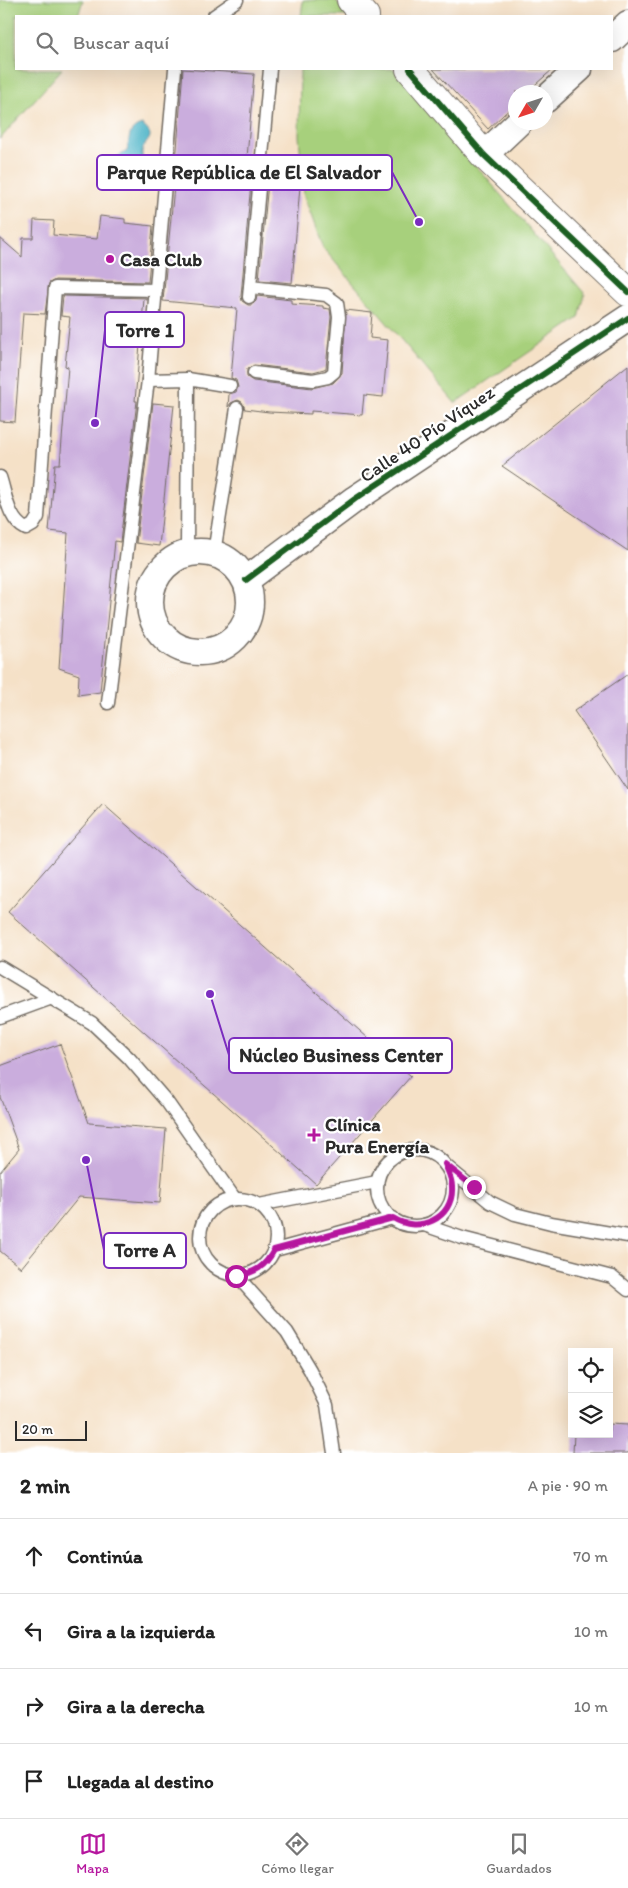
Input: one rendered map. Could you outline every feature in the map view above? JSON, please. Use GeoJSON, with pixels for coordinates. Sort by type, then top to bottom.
{"type":"FeatureCollection","features":[{"type":"Feature","properties":{"kind":"street"},"geometry":{"type":"LineString","coordinates":[[351,0],[364,15]]}},
{"type":"Feature","properties":{"kind":"street"},"geometry":{"type":"LineString","coordinates":[[613,38],[628,24]]}},
{"type":"Feature","properties":{"kind":"street"},"geometry":{"type":"LineString","coordinates":[[411,70],[484,155],[628,292]]}},
{"type":"Feature","properties":{"kind":"street"},"geometry":{"type":"LineString","coordinates":[[553,93],[578,70]]}},
{"type":"Feature","properties":{"kind":"street"},"geometry":{"type":"LineString","coordinates":[[484,155],[511,130]]}},
{"type":"Feature","properties":{"kind":"street","name":"Calle 40 Pío Víquez"},"geometry":{"type":"LineString","coordinates":[[246,580],[355,499],[628,318]]}},
{"type":"Feature","properties":{"kind":"street"},"geometry":{"type":"LineString","coordinates":[[187,552],[214,553],[227,559],[238,568],[246,580],[250,596],[250,612],[244,628],[233,640],[219,649],[203,652],[186,651],[171,644],[159,632],[152,618],[149,601],[152,585],[160,570],[172,559],[187,552]]}},
{"type":"Feature","properties":{"kind":"lane"},"geometry":{"type":"LineString","coordinates":[[215,15],[237,0]]}},
{"type":"Feature","properties":{"kind":"lane"},"geometry":{"type":"LineString","coordinates":[[108,703],[148,380],[175,70]]}},
{"type":"Feature","properties":{"kind":"lane"},"geometry":{"type":"LineString","coordinates":[[254,373],[313,380],[328,377],[334,372],[339,317],[337,303],[326,295],[249,292],[270,70]]}},
{"type":"Feature","properties":{"kind":"lane"},"geometry":{"type":"LineString","coordinates":[[0,477],[13,518],[26,529],[33,525],[38,517],[55,288],[156,290]]}},
{"type":"Feature","properties":{"kind":"lane"},"geometry":{"type":"LineString","coordinates":[[148,380],[188,379],[230,386]]}},
{"type":"Feature","properties":{"kind":"lane"},"geometry":{"type":"LineString","coordinates":[[187,552],[188,379]]}},
{"type":"Feature","properties":{"kind":"lane"},"geometry":{"type":"LineString","coordinates":[[214,553],[237,408]]}},
{"type":"Feature","properties":{"kind":"lane"},"geometry":{"type":"LineString","coordinates":[[0,967],[92,1023],[129,1058],[167,1102],[235,1199]]}},
{"type":"Feature","properties":{"kind":"lane"},"geometry":{"type":"LineString","coordinates":[[0,1017],[52,998]]}},
{"type":"Feature","properties":{"kind":"lane"},"geometry":{"type":"LineString","coordinates":[[628,1236],[551,1224],[515,1214],[490,1202],[435,1156],[424,1150],[411,1150],[399,1153],[389,1160],[381,1170],[377,1182],[382,1206],[393,1218],[400,1222],[424,1225],[462,1238],[612,1277],[628,1290]]}},
{"type":"Feature","properties":{"kind":"lane"},"geometry":{"type":"LineString","coordinates":[[424,1225],[436,1220],[445,1211],[451,1200],[452,1181],[445,1164]]}},
{"type":"Feature","properties":{"kind":"lane"},"geometry":{"type":"LineString","coordinates":[[259,1205],[377,1182]]}},
{"type":"Feature","properties":{"kind":"lane"},"geometry":{"type":"LineString","coordinates":[[235,1199],[248,1200],[259,1205],[268,1214],[274,1225],[276,1238],[274,1250],[269,1261],[260,1269],[236,1276],[213,1266],[205,1256],[201,1244],[201,1231],[205,1219],[212,1210],[223,1203],[235,1199]]}},
{"type":"Feature","properties":{"kind":"lane"},"geometry":{"type":"LineString","coordinates":[[274,1250],[393,1218]]}},
{"type":"Feature","properties":{"kind":"lane"},"geometry":{"type":"LineString","coordinates":[[236,1276],[287,1332],[310,1370],[327,1405],[334,1453]]}},
{"type":"Feature","properties":{"kind":"green space"},"geometry":{"type":"Polygon","coordinates":[[[0,0],[83,0],[78,15],[15,15],[15,70],[61,70],[0,139],[0,0]]]}},
{"type":"Feature","properties":{"kind":"green space"},"geometry":{"type":"Polygon","coordinates":[[[303,0],[335,0],[348,15],[301,15],[303,0]]]}},
{"type":"Feature","properties":{"kind":"green space"},"geometry":{"type":"Polygon","coordinates":[[[300,70],[395,70],[585,294],[579,318],[455,403],[323,248],[304,196],[299,136],[300,70]]]}},
{"type":"Feature","properties":{"kind":"water"},"geometry":{"type":"Polygon","coordinates":[[[142,125],[147,129],[150,136],[142,152],[146,166],[145,172],[138,176],[132,175],[119,188],[111,186],[106,180],[105,168],[111,161],[127,151],[131,132],[142,125]]]}},
{"type":"Feature","properties":{"kind":"building"},"geometry":{"type":"Polygon","coordinates":[[[183,70],[254,74],[246,170],[252,171],[242,301],[252,305],[256,301],[257,296],[291,300],[291,304],[323,306],[323,308],[330,309],[331,317],[326,368],[313,372],[254,365],[247,369],[247,377],[253,381],[312,388],[333,383],[342,373],[346,310],[372,313],[370,338],[388,340],[383,397],[364,395],[362,415],[311,411],[311,414],[269,412],[245,409],[242,402],[238,400],[231,403],[228,407],[229,394],[236,392],[238,387],[236,380],[231,378],[237,308],[163,301],[183,70]]]}},
{"type":"Feature","properties":{"kind":"building"},"geometry":{"type":"Polygon","coordinates":[[[434,70],[552,70],[535,85],[508,85],[508,110],[488,129],[434,70]]]}},
{"type":"Feature","properties":{"kind":"building"},"geometry":{"type":"Polygon","coordinates":[[[269,172],[301,174],[292,283],[259,280],[269,172]]]}},
{"type":"Feature","properties":{"kind":"building"},"geometry":{"type":"Polygon","coordinates":[[[100,216],[125,219],[125,223],[153,226],[148,282],[55,280],[49,283],[45,314],[23,313],[15,422],[0,421],[0,238],[22,257],[23,238],[33,238],[34,220],[54,221],[53,235],[97,239],[100,216]]]}},
{"type":"Feature","properties":{"kind":"building"},"geometry":{"type":"Polygon","coordinates":[[[63,296],[147,298],[147,300],[144,299],[135,401],[137,401],[120,542],[115,541],[100,692],[78,695],[79,675],[59,668],[68,533],[49,531],[55,464],[60,464],[68,367],[65,366],[70,317],[61,316],[63,296]]]}},
{"type":"Feature","properties":{"kind":"building"},"geometry":{"type":"Polygon","coordinates":[[[628,365],[628,551],[502,466],[628,365]]]}},
{"type":"Feature","properties":{"kind":"building"},"geometry":{"type":"Polygon","coordinates":[[[153,403],[174,405],[159,546],[136,543],[153,403]]]}},
{"type":"Feature","properties":{"kind":"building"},"geometry":{"type":"Polygon","coordinates":[[[628,674],[628,790],[574,711],[628,674]]]}},
{"type":"Feature","properties":{"kind":"building"},"geometry":{"type":"Polygon","coordinates":[[[103,804],[411,1076],[316,1184],[8,912],[103,804]]]}},
{"type":"Feature","properties":{"kind":"building"},"geometry":{"type":"Polygon","coordinates":[[[60,1044],[89,1123],[166,1129],[160,1203],[79,1197],[21,1268],[0,1251],[0,1172],[19,1149],[0,1097],[0,1066],[60,1044]]]}},
{"type":"Feature","properties":{"kind":"building"},"geometry":{"type":"Polygon","coordinates":[[[613,1424],[628,1425],[628,1453],[573,1453],[574,1438],[613,1438],[613,1424]]]}},
{"type":"Feature","properties":{"kind":"cycle path"},"geometry":{"type":"LineString","coordinates":[[411,70],[484,155],[628,292]]}},
{"type":"Feature","properties":{"kind":"cycle path"},"geometry":{"type":"LineString","coordinates":[[246,580],[355,499],[628,318]]}},
{"type":"Feature","properties":{"kind":"place","name":"Parque República de El Salvador"},"geometry":{"type":"Point","coordinates":[419,222]}},
{"type":"Feature","properties":{"kind":"place","name":"Casa Club"},"geometry":{"type":"Point","coordinates":[110,259]}},
{"type":"Feature","properties":{"kind":"place","name":"Torre 1"},"geometry":{"type":"Point","coordinates":[95,423]}},
{"type":"Feature","properties":{"kind":"place","name":"Núcleo Business Center"},"geometry":{"type":"Point","coordinates":[210,994]}},
{"type":"Feature","properties":{"kind":"place","name":"Clínica Pura Energía"},"geometry":{"type":"Point","coordinates":[314,1135]}},
{"type":"Feature","properties":{"kind":"place","name":"Torre A"},"geometry":{"type":"Point","coordinates":[86,1160]}},
{"type":"Feature","properties":{"kind":"route"},"geometry":{"type":"LineString","coordinates":[[236,1276],[260,1269],[269,1261],[274,1250],[393,1218],[412,1225],[424,1225],[436,1220],[445,1211],[451,1200],[453,1188],[445,1164],[474,1187]]}}]}
